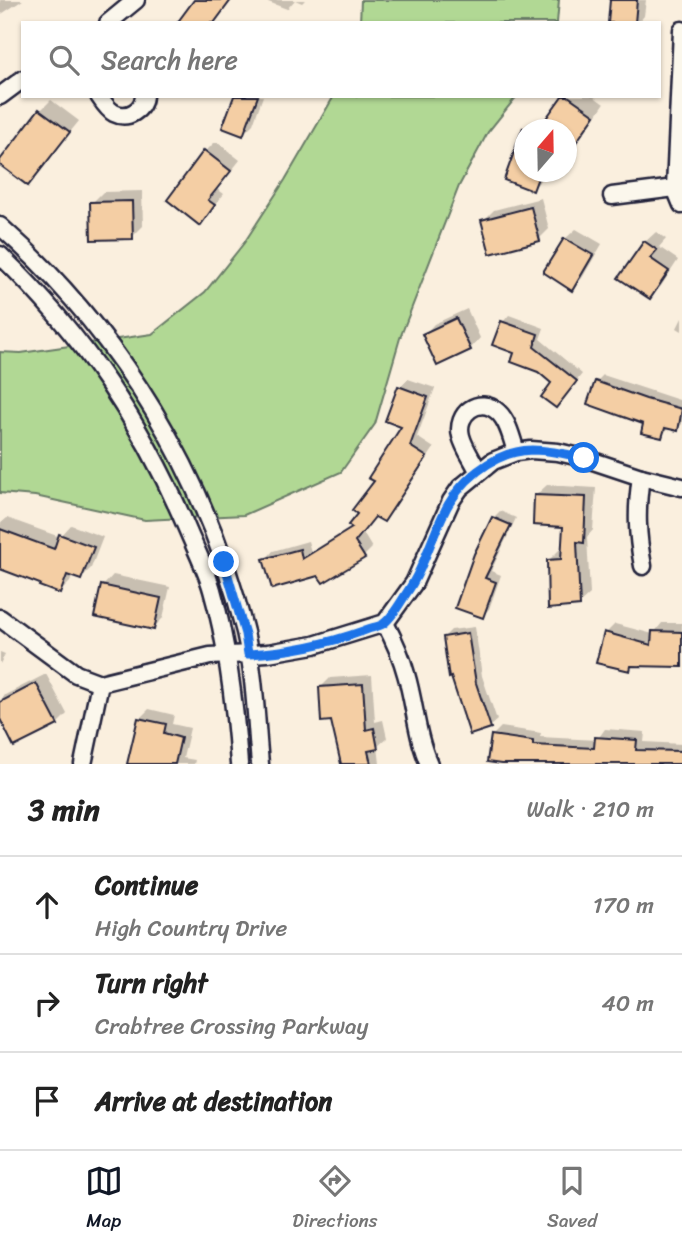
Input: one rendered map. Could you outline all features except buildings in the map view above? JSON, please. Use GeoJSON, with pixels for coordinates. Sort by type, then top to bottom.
{"type":"FeatureCollection","features":[{"type":"Feature","properties":{"kind":"street"},"geometry":{"type":"LineString","coordinates":[[110,21],[136,0]]}},
{"type":"Feature","properties":{"kind":"street"},"geometry":{"type":"LineString","coordinates":[[682,30],[675,188],[682,205]]}},
{"type":"Feature","properties":{"kind":"street"},"geometry":{"type":"LineString","coordinates":[[0,96],[21,80]]}},
{"type":"Feature","properties":{"kind":"street"},"geometry":{"type":"LineString","coordinates":[[101,98],[115,114],[124,116],[134,114],[140,109],[143,98]]}},
{"type":"Feature","properties":{"kind":"street"},"geometry":{"type":"LineString","coordinates":[[612,196],[675,188]]}},
{"type":"Feature","properties":{"kind":"street"},"geometry":{"type":"LineString","coordinates":[[0,226],[41,262],[101,331],[160,419],[191,479],[224,562],[245,634],[260,764]]}},
{"type":"Feature","properties":{"kind":"street"},"geometry":{"type":"LineString","coordinates":[[0,255],[28,281],[103,372],[142,433],[176,499],[212,588],[226,654],[239,764]]}},
{"type":"Feature","properties":{"kind":"street"},"geometry":{"type":"LineString","coordinates":[[478,471],[461,436],[460,423],[465,413],[473,407],[485,406],[498,411],[508,426],[516,452]]}},
{"type":"Feature","properties":{"kind":"street"},"geometry":{"type":"LineString","coordinates":[[0,618],[76,674],[100,683],[226,654],[268,653],[314,645],[385,623],[414,583],[451,501],[460,488],[493,461],[516,452],[558,452],[682,487]]}},
{"type":"Feature","properties":{"kind":"street"},"geometry":{"type":"LineString","coordinates":[[641,477],[636,531],[643,566]]}},
{"type":"Feature","properties":{"kind":"street"},"geometry":{"type":"LineString","coordinates":[[385,623],[399,650],[421,747],[429,764]]}},
{"type":"Feature","properties":{"kind":"street"},"geometry":{"type":"LineString","coordinates":[[83,764],[100,683]]}},
{"type":"Feature","properties":{"kind":"green space"},"geometry":{"type":"Polygon","coordinates":[[[361,0],[559,0],[557,21],[360,21],[361,0]]]}},
{"type":"Feature","properties":{"kind":"green space"},"geometry":{"type":"Polygon","coordinates":[[[333,98],[515,98],[488,132],[459,186],[400,338],[375,424],[341,472],[244,515],[145,520],[35,496],[0,493],[0,352],[21,353],[152,334],[205,292],[244,243],[333,98]]]}},
{"type":"Feature","properties":{"kind":"route"},"geometry":{"type":"LineString","coordinates":[[224,562],[245,634],[248,654],[314,645],[349,636],[385,623],[414,583],[443,514],[460,488],[478,471],[493,461],[516,452],[531,450],[584,458]]}}]}
